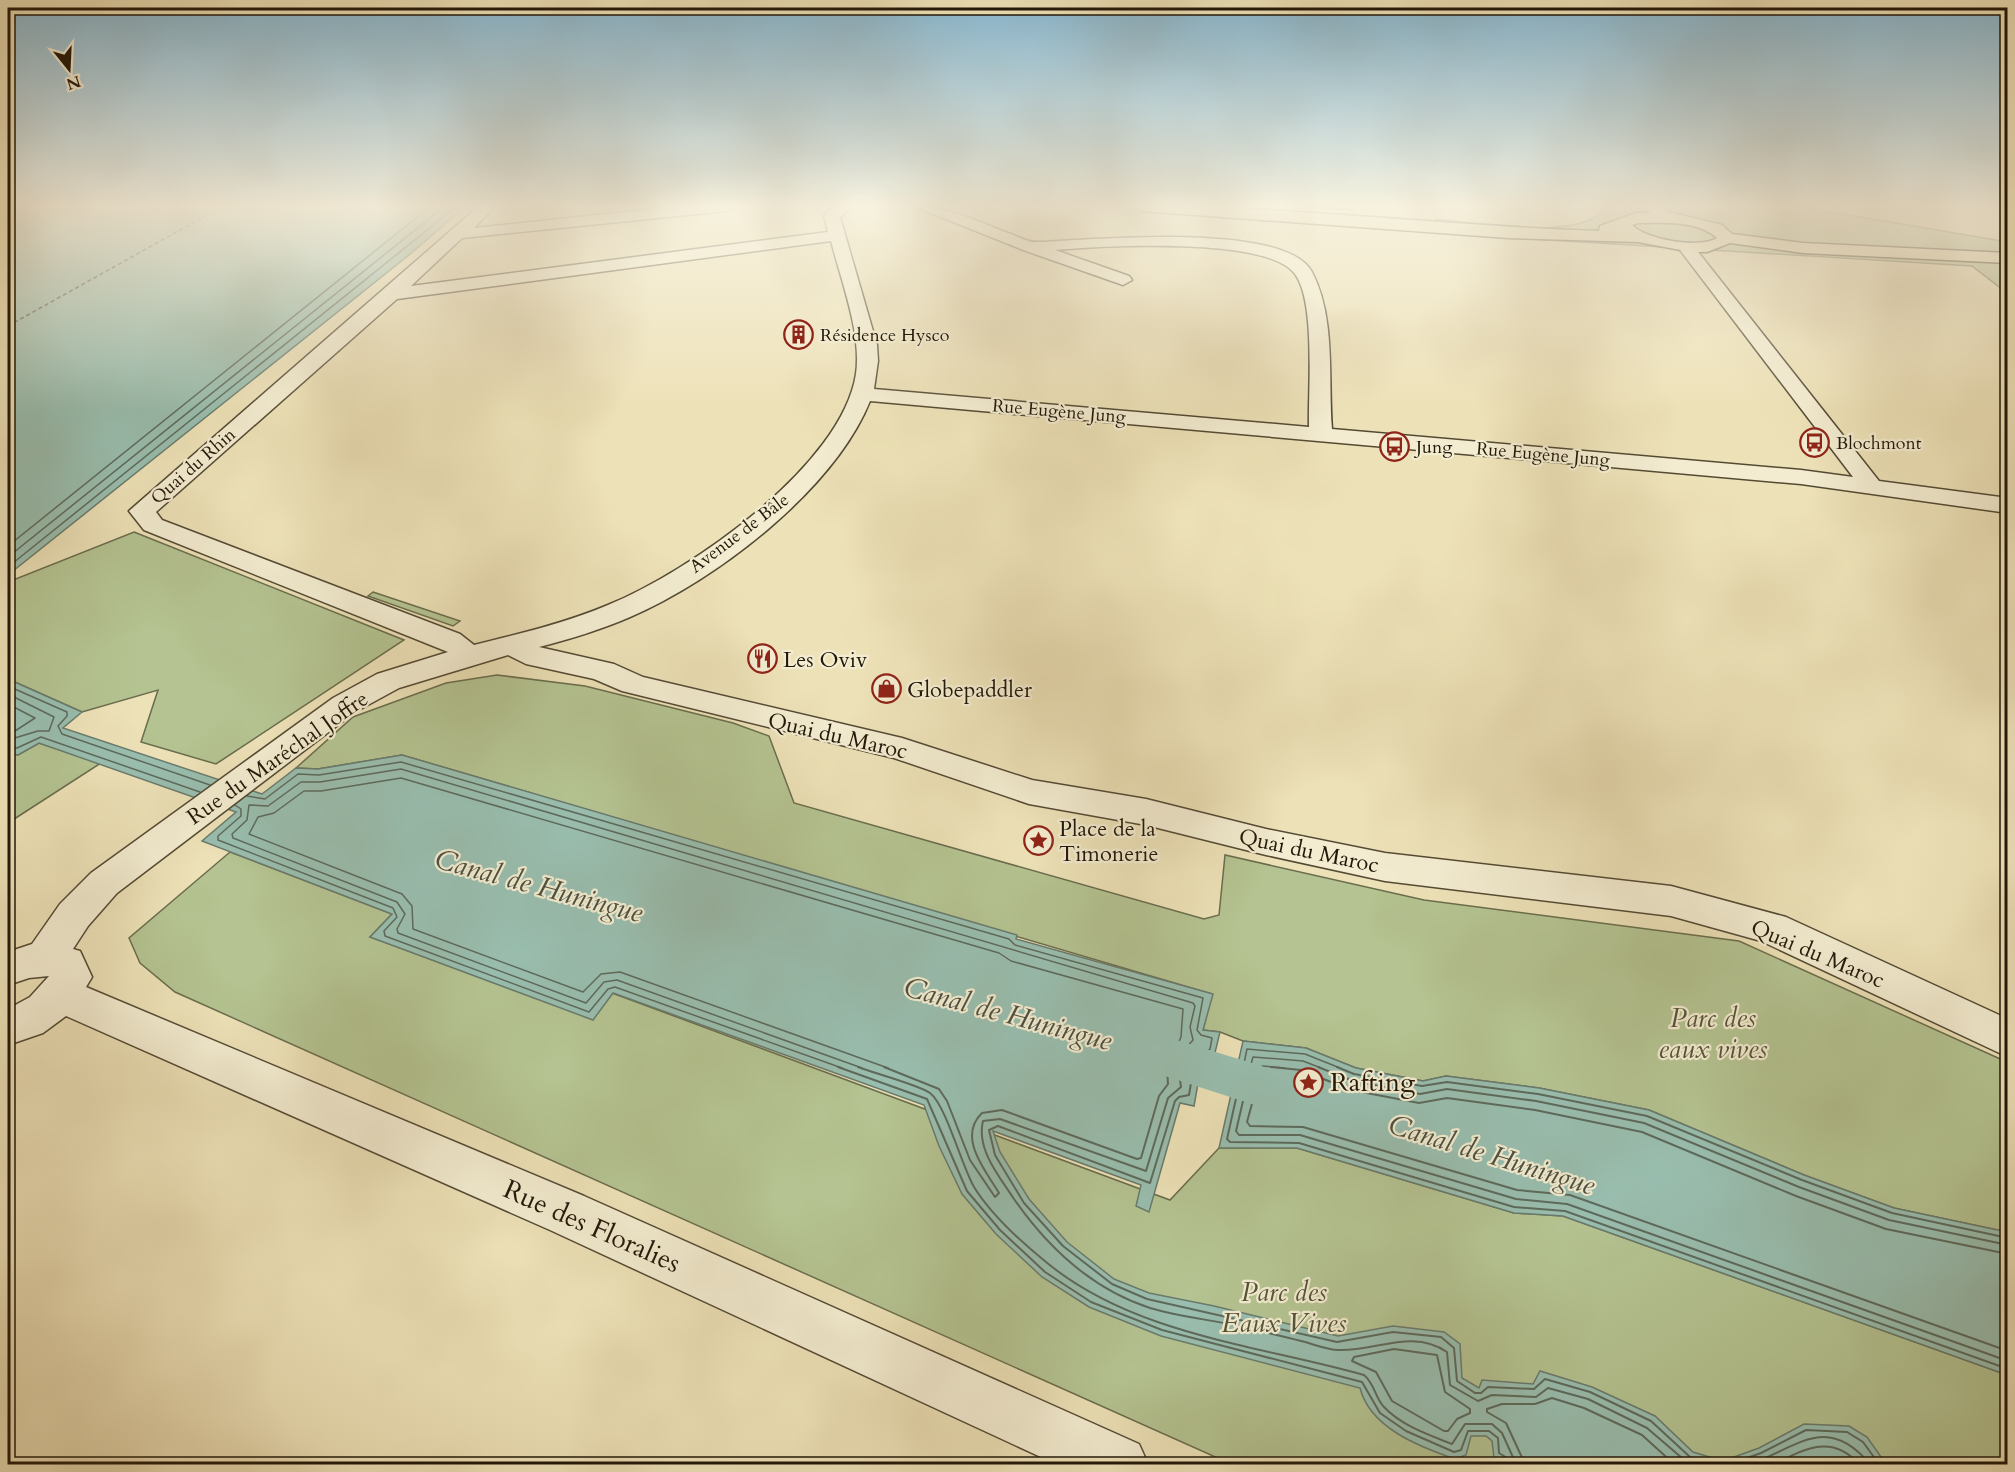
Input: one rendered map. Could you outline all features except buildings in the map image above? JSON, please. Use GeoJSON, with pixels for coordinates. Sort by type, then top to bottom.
{"type":"FeatureCollection","features":[{"type":"Feature","properties":{"kind":"street","name":"Quai du Rhin"},"geometry":{"type":"LineString","coordinates":[[413,275],[142,511],[153,525],[449,640],[460,647],[466,658]]}},
{"type":"Feature","properties":{"kind":"street"},"geometry":{"type":"LineString","coordinates":[[392,294],[538,275]]}},
{"type":"Feature","properties":{"kind":"street","name":"Avenue de Bâle"},"geometry":{"type":"LineString","coordinates":[[590,622],[629,606],[701,564],[774,511],[810,475],[843,433],[862,394],[870,365],[849,275]]}},
{"type":"Feature","properties":{"kind":"street"},"geometry":{"type":"LineString","coordinates":[[1108,275],[1123,280]]}},
{"type":"Feature","properties":{"kind":"street"},"geometry":{"type":"LineString","coordinates":[[1303,275],[1314,309],[1319,362],[1321,434]]}},
{"type":"Feature","properties":{"kind":"street"},"geometry":{"type":"LineString","coordinates":[[1708,275],[1866,478],[1869,486]]}},
{"type":"Feature","properties":{"kind":"street","name":"Rue Eugène Jung"},"geometry":{"type":"LineString","coordinates":[[862,394],[1801,477],[2007,507]]}},
{"type":"Feature","properties":{"kind":"street"},"geometry":{"type":"LineString","coordinates":[[590,622],[597,634],[603,671]]}},
{"type":"Feature","properties":{"kind":"street","name":"Rue du Maréchal Joffre"},"geometry":{"type":"LineString","coordinates":[[8,1027],[42,1012],[38,974],[74,915],[104,883],[344,705],[387,682],[590,622]]}},
{"type":"Feature","properties":{"kind":"street","name":"Quai du Maroc"},"geometry":{"type":"LineString","coordinates":[[512,645],[537,658],[603,671],[633,684],[902,749],[1029,792],[1146,812],[1266,842],[1385,867],[1671,902],[1772,928],[2007,1039]]}},
{"type":"Feature","properties":{"kind":"street","name":"Rue des Floralies"},"geometry":{"type":"LineString","coordinates":[[38,974],[1119,1464]]}},
{"type":"Feature","properties":{"kind":"green space"},"geometry":{"type":"Polygon","coordinates":[[[1983,275],[2007,275],[2007,293],[1983,275]]]}},
{"type":"Feature","properties":{"kind":"green space"},"geometry":{"type":"Polygon","coordinates":[[[134,532],[404,640],[216,764],[141,742],[158,690],[82,712],[8,679],[8,582],[134,532]]]}},
{"type":"Feature","properties":{"kind":"green space"},"geometry":{"type":"Polygon","coordinates":[[[373,592],[460,621],[453,626],[368,596],[373,592]]]}},
{"type":"Feature","properties":{"kind":"green space","name":"Parc des eaux vives"},"geometry":{"type":"Polygon","coordinates":[[[497,675],[585,686],[733,723],[769,736],[794,803],[1204,919],[1219,915],[1225,855],[1424,900],[1739,941],[2007,1062],[2007,1232],[1894,1208],[1804,1175],[1649,1110],[1539,1088],[1446,1076],[1423,1081],[1356,1068],[1306,1048],[1243,1041],[1220,1032],[1203,1030],[1212,994],[402,755],[318,769],[296,768],[353,717],[446,683],[497,675]]]}},
{"type":"Feature","properties":{"kind":"green space"},"geometry":{"type":"Polygon","coordinates":[[[39,743],[101,763],[8,823],[8,753],[18,755],[39,743]]]}},
{"type":"Feature","properties":{"kind":"green space","name":"Parc des Eaux Vives"},"geometry":{"type":"Polygon","coordinates":[[[230,852],[392,914],[370,937],[593,1019],[612,993],[1170,1200],[1219,1148],[1297,1148],[1514,1213],[1563,1216],[2007,1375],[2007,1464],[1231,1464],[175,992],[140,963],[129,938],[230,852]]]}},
{"type":"Feature","properties":{"kind":"water"},"geometry":{"type":"Polygon","coordinates":[[[8,275],[384,275],[8,575],[8,275]]]}},
{"type":"Feature","properties":{"kind":"water"},"geometry":{"type":"Polygon","coordinates":[[[8,679],[82,712],[63,728],[262,794],[296,768],[318,769],[402,755],[1017,935],[1016,939],[1213,994],[1203,1030],[1220,1032],[1213,1061],[1196,1054],[1188,1074],[1199,1078],[1194,1106],[1180,1103],[1149,1212],[1136,1206],[1141,1185],[993,1131],[1000,1152],[1029,1199],[1067,1242],[1114,1279],[1149,1293],[1338,1336],[1393,1326],[1444,1332],[1460,1344],[1462,1378],[1479,1388],[1482,1380],[1533,1384],[1540,1371],[1592,1387],[1655,1416],[1693,1452],[1723,1461],[1759,1448],[1804,1424],[1849,1426],[1867,1437],[1886,1464],[1508,1464],[1494,1458],[1492,1441],[1486,1436],[1471,1436],[1466,1455],[1455,1459],[1412,1442],[1385,1425],[1374,1414],[1360,1388],[1161,1336],[1089,1307],[1042,1277],[996,1234],[962,1194],[939,1146],[924,1105],[613,993],[593,1020],[370,937],[392,914],[202,841],[236,812],[39,743],[18,755],[8,753],[8,679]]]}},
{"type":"Feature","properties":{"kind":"water"},"geometry":{"type":"Polygon","coordinates":[[[1243,1041],[1306,1048],[1356,1068],[1423,1081],[1446,1076],[1539,1088],[1649,1110],[1804,1175],[1894,1208],[2007,1232],[2007,1375],[1563,1216],[1514,1213],[1297,1148],[1219,1148],[1243,1041]]]}},
{"type":"Feature","properties":{"kind":"waterway","name":"Canal de Huningue"},"geometry":{"type":"LineString","coordinates":[[1147,1051],[1280,1092]]}},
{"type":"Feature","properties":{"kind":"ferry route"},"geometry":{"type":"LineString","coordinates":[[8,326],[100,275]]}},
{"type":"Feature","properties":{"kind":"place","name":"Résidence Hysco"},"geometry":{"type":"Point","coordinates":[799,335]}},
{"type":"Feature","properties":{"kind":"place","name":"Blochmont"},"geometry":{"type":"Point","coordinates":[1815,443]}},
{"type":"Feature","properties":{"kind":"place","name":"Jung"},"geometry":{"type":"Point","coordinates":[1395,447]}},
{"type":"Feature","properties":{"kind":"place","name":"Les Oviv"},"geometry":{"type":"Point","coordinates":[762,659]}},
{"type":"Feature","properties":{"kind":"place","name":"Globepaddler"},"geometry":{"type":"Point","coordinates":[886,689]}},
{"type":"Feature","properties":{"kind":"place","name":"Place de la Timonerie"},"geometry":{"type":"Point","coordinates":[1038,841]}},
{"type":"Feature","properties":{"kind":"place","name":"Rafting"},"geometry":{"type":"Point","coordinates":[1309,1082]}}]}
